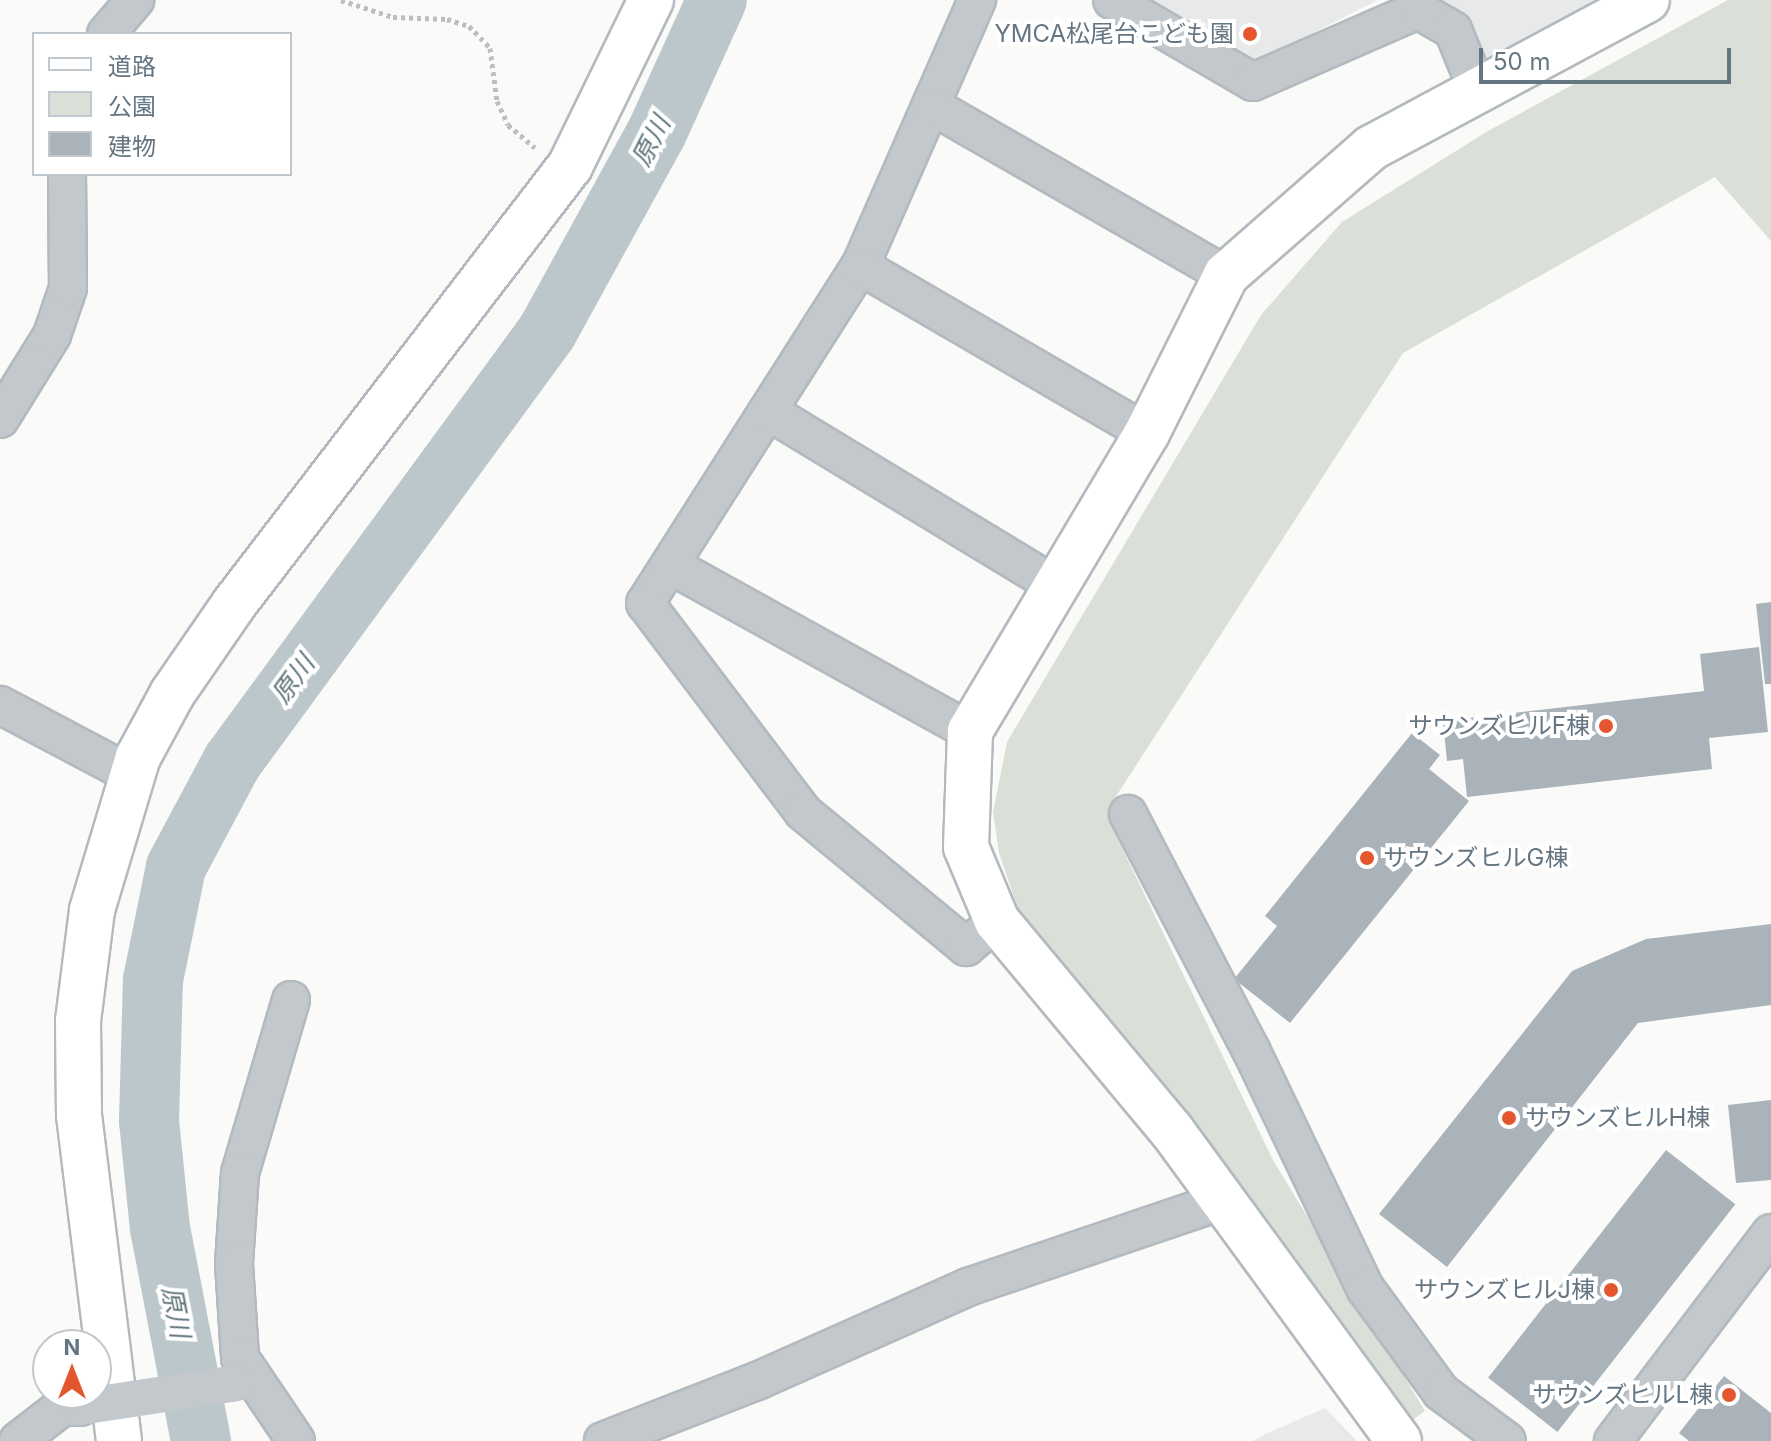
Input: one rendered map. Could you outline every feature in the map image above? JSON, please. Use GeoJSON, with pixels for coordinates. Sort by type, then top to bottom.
{"type":"FeatureCollection","features":[{"type":"Feature","properties":{"kind":"street"},"geometry":{"type":"LineString","coordinates":[[108,32],[135,0]]}},
{"type":"Feature","properties":{"kind":"street"},"geometry":{"type":"LineString","coordinates":[[119,1441],[79,1116],[78,1021],[92,910],[132,775],[172,694],[234,604],[570,166],[651,0]]}},
{"type":"Feature","properties":{"kind":"street"},"geometry":{"type":"LineString","coordinates":[[977,0],[860,266],[771,413],[645,603],[803,812],[966,947],[997,921]]}},
{"type":"Feature","properties":{"kind":"street"},"geometry":{"type":"LineString","coordinates":[[1112,0],[1253,82],[1418,10],[1453,30],[1477,89]]}},
{"type":"Feature","properties":{"kind":"street"},"geometry":{"type":"LineString","coordinates":[[1399,1441],[1172,1131],[997,921],[966,847],[970,731],[1147,433],[1226,275],[1371,148],[1647,0]]}},
{"type":"Feature","properties":{"kind":"street"},"geometry":{"type":"LineString","coordinates":[[932,106],[1226,275]]}},
{"type":"Feature","properties":{"kind":"street"},"geometry":{"type":"LineString","coordinates":[[0,419],[52,335],[68,288],[67,176]]}},
{"type":"Feature","properties":{"kind":"street"},"geometry":{"type":"LineString","coordinates":[[860,266],[1147,433]]}},
{"type":"Feature","properties":{"kind":"street"},"geometry":{"type":"LineString","coordinates":[[771,413],[1055,585]]}},
{"type":"Feature","properties":{"kind":"street"},"geometry":{"type":"LineString","coordinates":[[670,565],[970,731]]}},
{"type":"Feature","properties":{"kind":"street"},"geometry":{"type":"LineString","coordinates":[[0,705],[132,775]]}},
{"type":"Feature","properties":{"kind":"street"},"geometry":{"type":"LineString","coordinates":[[1128,814],[1251,1050],[1365,1288],[1441,1392],[1507,1441]]}},
{"type":"Feature","properties":{"kind":"street"},"geometry":{"type":"LineString","coordinates":[[291,1000],[240,1173],[234,1264],[244,1380],[296,1441]]}},
{"type":"Feature","properties":{"kind":"street"},"geometry":{"type":"LineString","coordinates":[[603,1441],[757,1381],[968,1287],[1222,1201]]}},
{"type":"Feature","properties":{"kind":"street"},"geometry":{"type":"LineString","coordinates":[[1613,1441],[1771,1233]]}},
{"type":"Feature","properties":{"kind":"street"},"geometry":{"type":"LineString","coordinates":[[18,1441],[62,1407],[80,1407],[244,1380]]}},
{"type":"Feature","properties":{"kind":"path"},"geometry":{"type":"LineString","coordinates":[[341,0],[393,17],[447,19],[469,26],[490,48],[497,101],[508,125],[531,147],[570,166]]}},
{"type":"Feature","properties":{"kind":"shaded area","name":"YMCA松尾台こども園"},"geometry":{"type":"Polygon","coordinates":[[[1134,0],[1378,0],[1244,68],[1134,0]]]}},
{"type":"Feature","properties":{"kind":"shaded area"},"geometry":{"type":"Polygon","coordinates":[[[1417,0],[1601,0],[1491,66],[1470,59],[1417,0]]]}},
{"type":"Feature","properties":{"kind":"shaded area"},"geometry":{"type":"Polygon","coordinates":[[[1325,1408],[1357,1441],[1253,1441],[1263,1435],[1325,1408]]]}},
{"type":"Feature","properties":{"kind":"green space"},"geometry":{"type":"Polygon","coordinates":[[[1728,0],[1771,0],[1771,241],[1715,177],[1403,353],[1111,804],[1110,823],[1273,1160],[1425,1411],[1411,1421],[1020,915],[999,853],[993,812],[1007,742],[1261,315],[1342,222],[1488,131],[1728,0]]]}},
{"type":"Feature","properties":{"kind":"building"},"geometry":{"type":"Polygon","coordinates":[[[1771,602],[1771,684],[1765,684],[1756,604],[1771,602]]]}},
{"type":"Feature","properties":{"kind":"building","name":"サウンズヒルF棟"},"geometry":{"type":"Polygon","coordinates":[[[1759,647],[1768,732],[1709,738],[1712,769],[1467,797],[1463,759],[1447,761],[1443,721],[1704,691],[1700,654],[1759,647]]]}},
{"type":"Feature","properties":{"kind":"building","name":"サウンズヒルG棟"},"geometry":{"type":"Polygon","coordinates":[[[1412,733],[1440,755],[1429,769],[1469,801],[1290,1023],[1234,979],[1277,926],[1265,916],[1412,733]]]}},
{"type":"Feature","properties":{"kind":"building","name":"サウンズヒルH棟"},"geometry":{"type":"Polygon","coordinates":[[[1771,924],[1771,1005],[1638,1023],[1447,1267],[1379,1214],[1572,971],[1646,939],[1771,924]]]}},
{"type":"Feature","properties":{"kind":"building"},"geometry":{"type":"Polygon","coordinates":[[[1771,1100],[1771,1180],[1736,1183],[1728,1105],[1771,1100]]]}},
{"type":"Feature","properties":{"kind":"building","name":"サウンズヒルJ棟"},"geometry":{"type":"Polygon","coordinates":[[[1666,1150],[1735,1204],[1557,1432],[1488,1378],[1666,1150]]]}},
{"type":"Feature","properties":{"kind":"building","name":"サウンズヒルL棟"},"geometry":{"type":"Polygon","coordinates":[[[1724,1376],[1771,1413],[1771,1441],[1689,1441],[1679,1433],[1724,1376]]]}},
{"type":"Feature","properties":{"kind":"waterway","name":"原川"},"geometry":{"type":"LineString","coordinates":[[201,1441],[160,1229],[149,1121],[153,980],[176,867],[232,762],[547,332],[657,132],[717,0]]}},
{"type":"Feature","properties":{"kind":"place","name":"YMCA松尾台こども園"},"geometry":{"type":"Point","coordinates":[1250,34]}},
{"type":"Feature","properties":{"kind":"place","name":"サウンズヒルF棟"},"geometry":{"type":"Point","coordinates":[1606,726]}},
{"type":"Feature","properties":{"kind":"place","name":"サウンズヒルG棟"},"geometry":{"type":"Point","coordinates":[1367,858]}},
{"type":"Feature","properties":{"kind":"place","name":"サウンズヒルH棟"},"geometry":{"type":"Point","coordinates":[1509,1118]}},
{"type":"Feature","properties":{"kind":"place","name":"サウンズヒルJ棟"},"geometry":{"type":"Point","coordinates":[1611,1290]}},
{"type":"Feature","properties":{"kind":"place","name":"サウンズヒルL棟"},"geometry":{"type":"Point","coordinates":[1729,1395]}}]}
